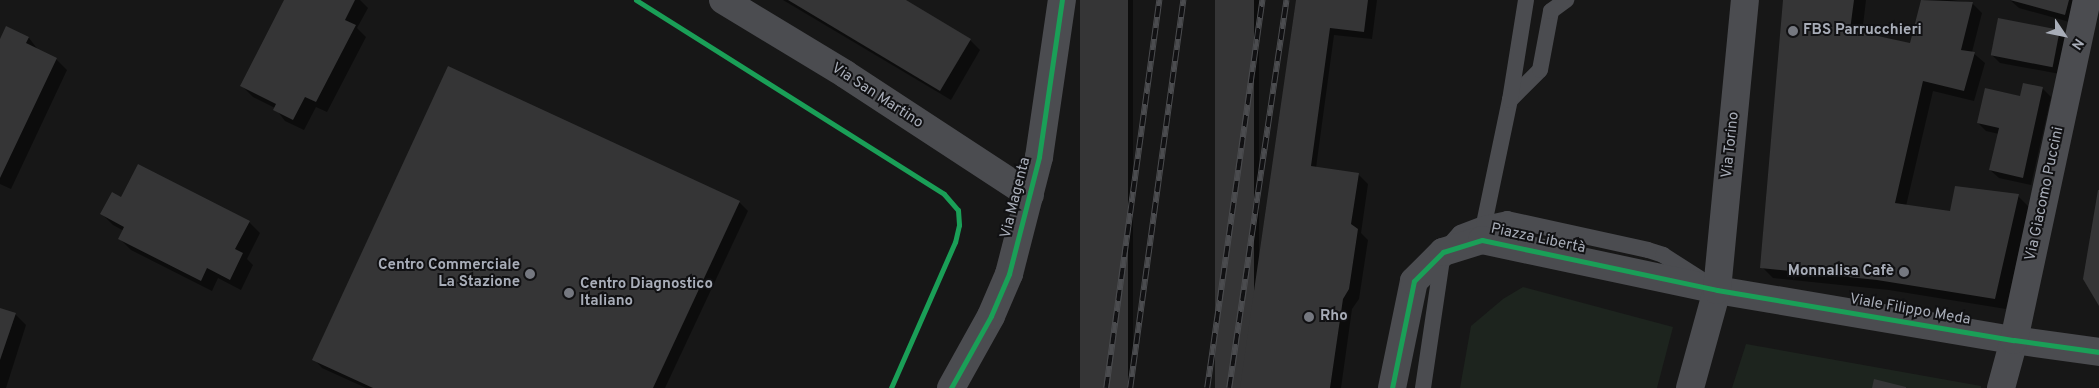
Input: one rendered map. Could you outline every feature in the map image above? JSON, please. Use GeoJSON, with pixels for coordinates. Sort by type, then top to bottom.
{"type":"FeatureCollection","features":[{"type":"Feature","properties":{"kind":"street","name":"Via San Martino"},"geometry":{"type":"LineString","coordinates":[[723,0],[845,74],[1030,195]]}},
{"type":"Feature","properties":{"kind":"street","name":"Via Magenta"},"geometry":{"type":"LineString","coordinates":[[951,388],[991,316],[1009,274],[1030,195],[1047,108],[1062,0]]}},
{"type":"Feature","properties":{"kind":"street","name":"Via Torino"},"geometry":{"type":"LineString","coordinates":[[1717,290],[1745,0]]}},
{"type":"Feature","properties":{"kind":"street","name":"Via Giacomo Puccini"},"geometry":{"type":"LineString","coordinates":[[2001,388],[2014,340],[2087,0]]}},
{"type":"Feature","properties":{"kind":"street","name":"Piazza Libertà"},"geometry":{"type":"LineString","coordinates":[[1392,388],[1414,281],[1443,252],[1482,240],[1717,290]]}},
{"type":"Feature","properties":{"kind":"street","name":"Viale Filippo Meda"},"geometry":{"type":"LineString","coordinates":[[1717,290],[2014,340],[2099,352]]}},
{"type":"Feature","properties":{"kind":"street"},"geometry":{"type":"LineString","coordinates":[[1690,388],[1717,290]]}},
{"type":"Feature","properties":{"kind":"lane"},"geometry":{"type":"LineString","coordinates":[[1484,224],[1510,100],[1526,0]]}},
{"type":"Feature","properties":{"kind":"lane"},"geometry":{"type":"LineString","coordinates":[[1510,100],[1540,70],[1551,11],[1566,0]]}},
{"type":"Feature","properties":{"kind":"lane"},"geometry":{"type":"LineString","coordinates":[[1423,388],[1443,252],[1460,233],[1484,224],[1507,219],[1648,250],[1663,256],[1717,290]]}},
{"type":"Feature","properties":{"kind":"shaded area"},"geometry":{"type":"Polygon","coordinates":[[[1523,287],[1673,327],[1657,388],[1460,388],[1471,326],[1503,299],[1523,287]]]}},
{"type":"Feature","properties":{"kind":"shaded area"},"geometry":{"type":"Polygon","coordinates":[[[1746,344],[1981,386],[1981,388],[1732,388],[1746,344]]]}},
{"type":"Feature","properties":{"kind":"building"},"geometry":{"type":"Polygon","coordinates":[[[284,0],[355,0],[345,20],[356,25],[316,102],[305,97],[293,120],[273,110],[276,104],[240,86],[284,0]]]}},
{"type":"Feature","properties":{"kind":"building"},"geometry":{"type":"Polygon","coordinates":[[[788,0],[906,0],[971,39],[940,91],[788,0]]]}},
{"type":"Feature","properties":{"kind":"building"},"geometry":{"type":"Polygon","coordinates":[[[1080,0],[1128,0],[1128,388],[1080,388],[1080,0]]]}},
{"type":"Feature","properties":{"kind":"building"},"geometry":{"type":"Polygon","coordinates":[[[1215,0],[1254,0],[1254,388],[1215,388],[1215,0]]]}},
{"type":"Feature","properties":{"kind":"building"},"geometry":{"type":"Polygon","coordinates":[[[1296,0],[1368,0],[1364,32],[1330,28],[1311,166],[1359,173],[1351,224],[1358,229],[1349,289],[1343,299],[1330,388],[1240,388],[1296,0]]]}},
{"type":"Feature","properties":{"kind":"building"},"geometry":{"type":"Polygon","coordinates":[[[1783,0],[1854,0],[1850,30],[1910,43],[1921,0],[1973,2],[1961,50],[1975,52],[1964,91],[1923,81],[1895,203],[1950,211],[1955,186],[2019,194],[1995,299],[1877,280],[1760,268],[1783,0]]]}},
{"type":"Feature","properties":{"kind":"building"},"geometry":{"type":"Polygon","coordinates":[[[2010,0],[2069,0],[2065,15],[2010,0]]]}},
{"type":"Feature","properties":{"kind":"building"},"geometry":{"type":"Polygon","coordinates":[[[1998,18],[2060,30],[2053,67],[1991,55],[1998,18]]]}},
{"type":"Feature","properties":{"kind":"building"},"geometry":{"type":"Polygon","coordinates":[[[6,26],[29,37],[26,43],[57,58],[0,178],[0,39],[6,26]]]}},
{"type":"Feature","properties":{"kind":"building","name":"Centro Commerciale La Stazione"},"geometry":{"type":"Polygon","coordinates":[[[448,66],[740,201],[653,388],[373,388],[312,360],[448,66]]]}},
{"type":"Feature","properties":{"kind":"building"},"geometry":{"type":"Polygon","coordinates":[[[2023,83],[2043,87],[2023,178],[1989,170],[1999,128],[1977,123],[1985,88],[2020,96],[2023,83]]]}},
{"type":"Feature","properties":{"kind":"building"},"geometry":{"type":"Polygon","coordinates":[[[138,164],[250,221],[235,249],[243,253],[230,280],[207,268],[201,281],[118,239],[124,227],[100,214],[112,192],[121,197],[138,164]]]}},
{"type":"Feature","properties":{"kind":"building"},"geometry":{"type":"Polygon","coordinates":[[[2099,190],[2099,306],[2083,279],[2099,190]]]}},
{"type":"Feature","properties":{"kind":"building"},"geometry":{"type":"Polygon","coordinates":[[[0,308],[16,313],[0,360],[0,308]]]}},
{"type":"Feature","properties":{"kind":"building"},"geometry":{"type":"Polygon","coordinates":[[[1874,379],[1906,387],[1906,388],[1872,388],[1874,379]]]}},
{"type":"Feature","properties":{"kind":"railway"},"geometry":{"type":"LineString","coordinates":[[1106,388],[1159,0]]}},
{"type":"Feature","properties":{"kind":"railway"},"geometry":{"type":"LineString","coordinates":[[1130,388],[1183,0]]}},
{"type":"Feature","properties":{"kind":"railway"},"geometry":{"type":"LineString","coordinates":[[1207,388],[1262,0]]}},
{"type":"Feature","properties":{"kind":"railway"},"geometry":{"type":"LineString","coordinates":[[1229,388],[1286,0]]}},
{"type":"Feature","properties":{"kind":"cycle path"},"geometry":{"type":"LineString","coordinates":[[636,0],[944,194],[958,210],[959,225],[955,242],[891,388]]}},
{"type":"Feature","properties":{"kind":"cycle path"},"geometry":{"type":"LineString","coordinates":[[951,388],[991,316],[1009,274],[1039,157],[1062,0]]}},
{"type":"Feature","properties":{"kind":"cycle path"},"geometry":{"type":"LineString","coordinates":[[1392,388],[1414,281],[1443,252],[1482,240],[1717,290],[2014,340],[2099,352]]}},
{"type":"Feature","properties":{"kind":"place","name":"FBS Parrucchieri"},"geometry":{"type":"Point","coordinates":[1793,31]}},
{"type":"Feature","properties":{"kind":"place","name":"Monnalisa Cafè"},"geometry":{"type":"Point","coordinates":[1904,272]}},
{"type":"Feature","properties":{"kind":"place","name":"Centro Commerciale La Stazione"},"geometry":{"type":"Point","coordinates":[530,274]}},
{"type":"Feature","properties":{"kind":"place","name":"Centro Diagnostico Italiano"},"geometry":{"type":"Point","coordinates":[569,293]}},
{"type":"Feature","properties":{"kind":"place","name":"Rho"},"geometry":{"type":"Point","coordinates":[1309,317]}}]}
